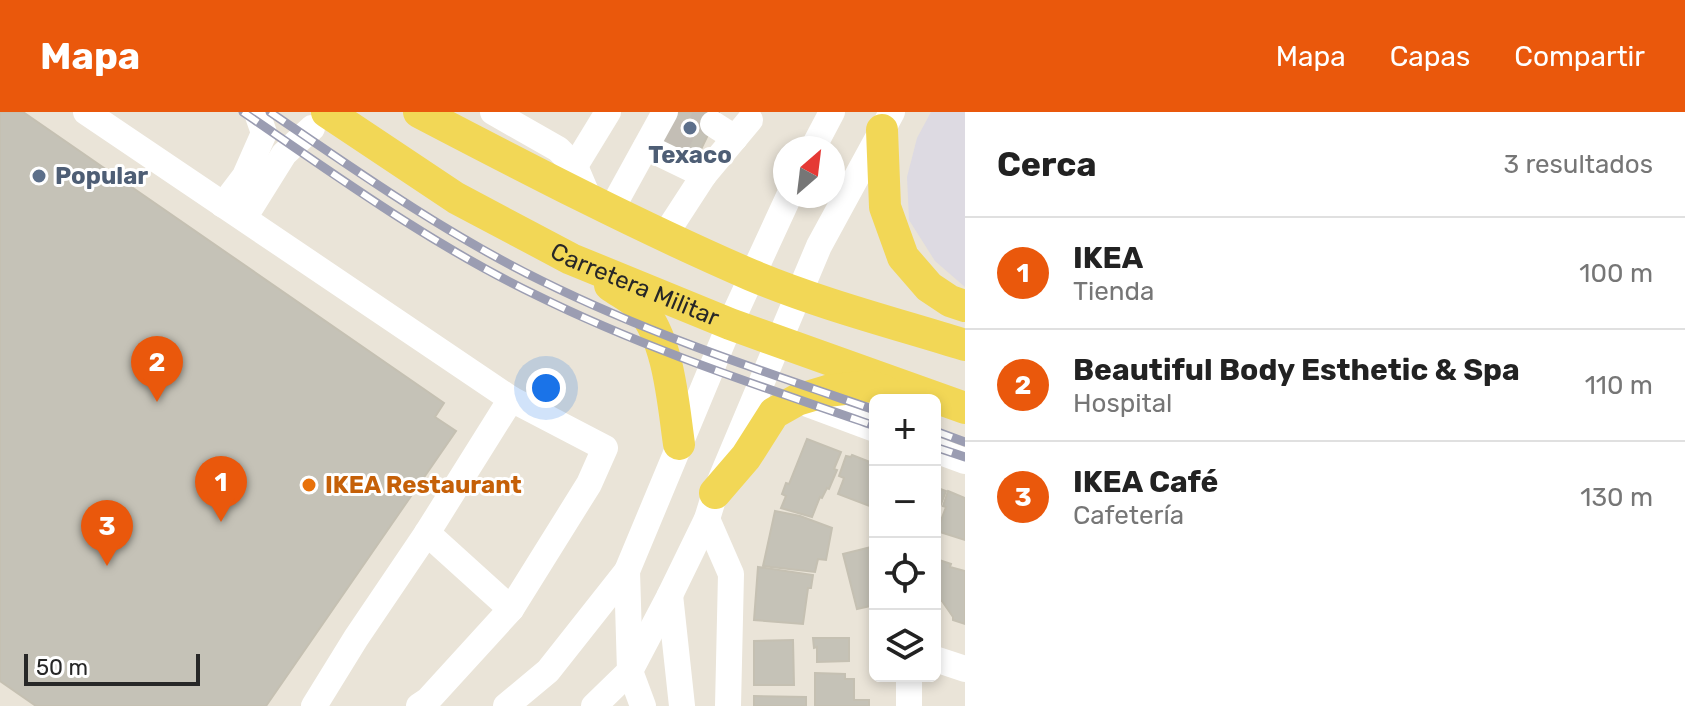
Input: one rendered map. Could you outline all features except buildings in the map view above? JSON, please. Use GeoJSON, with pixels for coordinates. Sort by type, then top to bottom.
{"type":"FeatureCollection","features":[{"type":"Feature","properties":{"kind":"main road"},"geometry":{"type":"LineString","coordinates":[[419,112],[600,204],[753,276],[965,345]]}},
{"type":"Feature","properties":{"kind":"main road"},"geometry":{"type":"LineString","coordinates":[[887,121],[885,207],[903,257],[929,287],[950,301],[965,306]]}},
{"type":"Feature","properties":{"kind":"main road","name":"Carretera Militar"},"geometry":{"type":"LineString","coordinates":[[329,122],[456,198],[571,259],[779,341],[965,408]]}},
{"type":"Feature","properties":{"kind":"main road"},"geometry":{"type":"LineString","coordinates":[[571,259],[640,306],[651,324],[667,368],[679,444]]}},
{"type":"Feature","properties":{"kind":"main road"},"geometry":{"type":"LineString","coordinates":[[711,506],[774,413],[797,400],[827,391],[869,386],[894,394]]}},
{"type":"Feature","properties":{"kind":"main road"},"geometry":{"type":"LineString","coordinates":[[941,410],[965,417]]}},
{"type":"Feature","properties":{"kind":"street"},"geometry":{"type":"LineString","coordinates":[[86,112],[511,399],[605,448],[589,484],[511,609],[428,700],[419,706]]}},
{"type":"Feature","properties":{"kind":"street"},"geometry":{"type":"LineString","coordinates":[[493,112],[558,149],[575,166],[600,204],[646,147],[658,119]]}},
{"type":"Feature","properties":{"kind":"street"},"geometry":{"type":"LineString","coordinates":[[575,166],[608,112]]}},
{"type":"Feature","properties":{"kind":"street"},"geometry":{"type":"LineString","coordinates":[[819,136],[832,112]]}},
{"type":"Feature","properties":{"kind":"street"},"geometry":{"type":"LineString","coordinates":[[234,212],[245,176],[264,133],[256,113]]}},
{"type":"Feature","properties":{"kind":"street"},"geometry":{"type":"LineString","coordinates":[[256,113],[279,128],[329,122]]}},
{"type":"Feature","properties":{"kind":"street"},"geometry":{"type":"LineString","coordinates":[[594,706],[630,671],[670,595],[711,506],[819,246],[887,121]]}},
{"type":"Feature","properties":{"kind":"street"},"geometry":{"type":"LineString","coordinates":[[234,212],[284,154],[329,122]]}},
{"type":"Feature","properties":{"kind":"street"},"geometry":{"type":"LineString","coordinates":[[665,235],[733,130]]}},
{"type":"Feature","properties":{"kind":"street"},"geometry":{"type":"LineString","coordinates":[[646,147],[704,175]]}},
{"type":"Feature","properties":{"kind":"street"},"geometry":{"type":"LineString","coordinates":[[506,706],[548,671],[627,571],[679,444],[784,208]]}},
{"type":"Feature","properties":{"kind":"street"},"geometry":{"type":"LineString","coordinates":[[324,702],[356,638],[427,533],[511,399]]}},
{"type":"Feature","properties":{"kind":"street"},"geometry":{"type":"LineString","coordinates":[[797,400],[869,427]]}},
{"type":"Feature","properties":{"kind":"street"},"geometry":{"type":"LineString","coordinates":[[941,452],[965,461]]}},
{"type":"Feature","properties":{"kind":"street"},"geometry":{"type":"LineString","coordinates":[[711,506],[731,574],[728,706]]}},
{"type":"Feature","properties":{"kind":"street"},"geometry":{"type":"LineString","coordinates":[[427,533],[511,609]]}},
{"type":"Feature","properties":{"kind":"street"},"geometry":{"type":"LineString","coordinates":[[627,571],[630,671],[643,706]]}},
{"type":"Feature","properties":{"kind":"street"},"geometry":{"type":"LineString","coordinates":[[670,595],[682,706]]}},
{"type":"Feature","properties":{"kind":"street"},"geometry":{"type":"LineString","coordinates":[[941,661],[965,669]]}},
{"type":"Feature","properties":{"kind":"street"},"geometry":{"type":"LineString","coordinates":[[909,682],[909,706]]}},
{"type":"Feature","properties":{"kind":"shaded area"},"geometry":{"type":"Polygon","coordinates":[[[931,112],[965,112],[965,287],[935,261],[909,220],[907,177],[917,138],[931,112]]]}},
{"type":"Feature","properties":{"kind":"tunnel"},"geometry":{"type":"LineString","coordinates":[[693,112],[713,124]]}},
{"type":"Feature","properties":{"kind":"tunnel"},"geometry":{"type":"LineString","coordinates":[[669,129],[703,145]]}},
{"type":"Feature","properties":{"kind":"railway"},"geometry":{"type":"LineString","coordinates":[[243,112],[423,232],[536,295],[661,350],[869,424]]}},
{"type":"Feature","properties":{"kind":"railway"},"geometry":{"type":"LineString","coordinates":[[270,112],[437,223],[542,281],[665,335],[869,408]]}},
{"type":"Feature","properties":{"kind":"railway"},"geometry":{"type":"LineString","coordinates":[[941,433],[965,442]]}},
{"type":"Feature","properties":{"kind":"railway"},"geometry":{"type":"LineString","coordinates":[[941,449],[965,457]]}},
{"type":"Feature","properties":{"kind":"place","name":"Texaco"},"geometry":{"type":"Point","coordinates":[690,128]}},
{"type":"Feature","properties":{"kind":"place","name":"Popular"},"geometry":{"type":"Point","coordinates":[39,176]}},
{"type":"Feature","properties":{"kind":"place","name":"Beautiful Body Esthetic & Spa"},"geometry":{"type":"Point","coordinates":[157,402]}},
{"type":"Feature","properties":{"kind":"place","name":"IKEA Restaurant"},"geometry":{"type":"Point","coordinates":[309,485]}},
{"type":"Feature","properties":{"kind":"place","name":"IKEA"},"geometry":{"type":"Point","coordinates":[221,522]}},
{"type":"Feature","properties":{"kind":"place","name":"IKEA Café"},"geometry":{"type":"Point","coordinates":[107,566]}}]}
